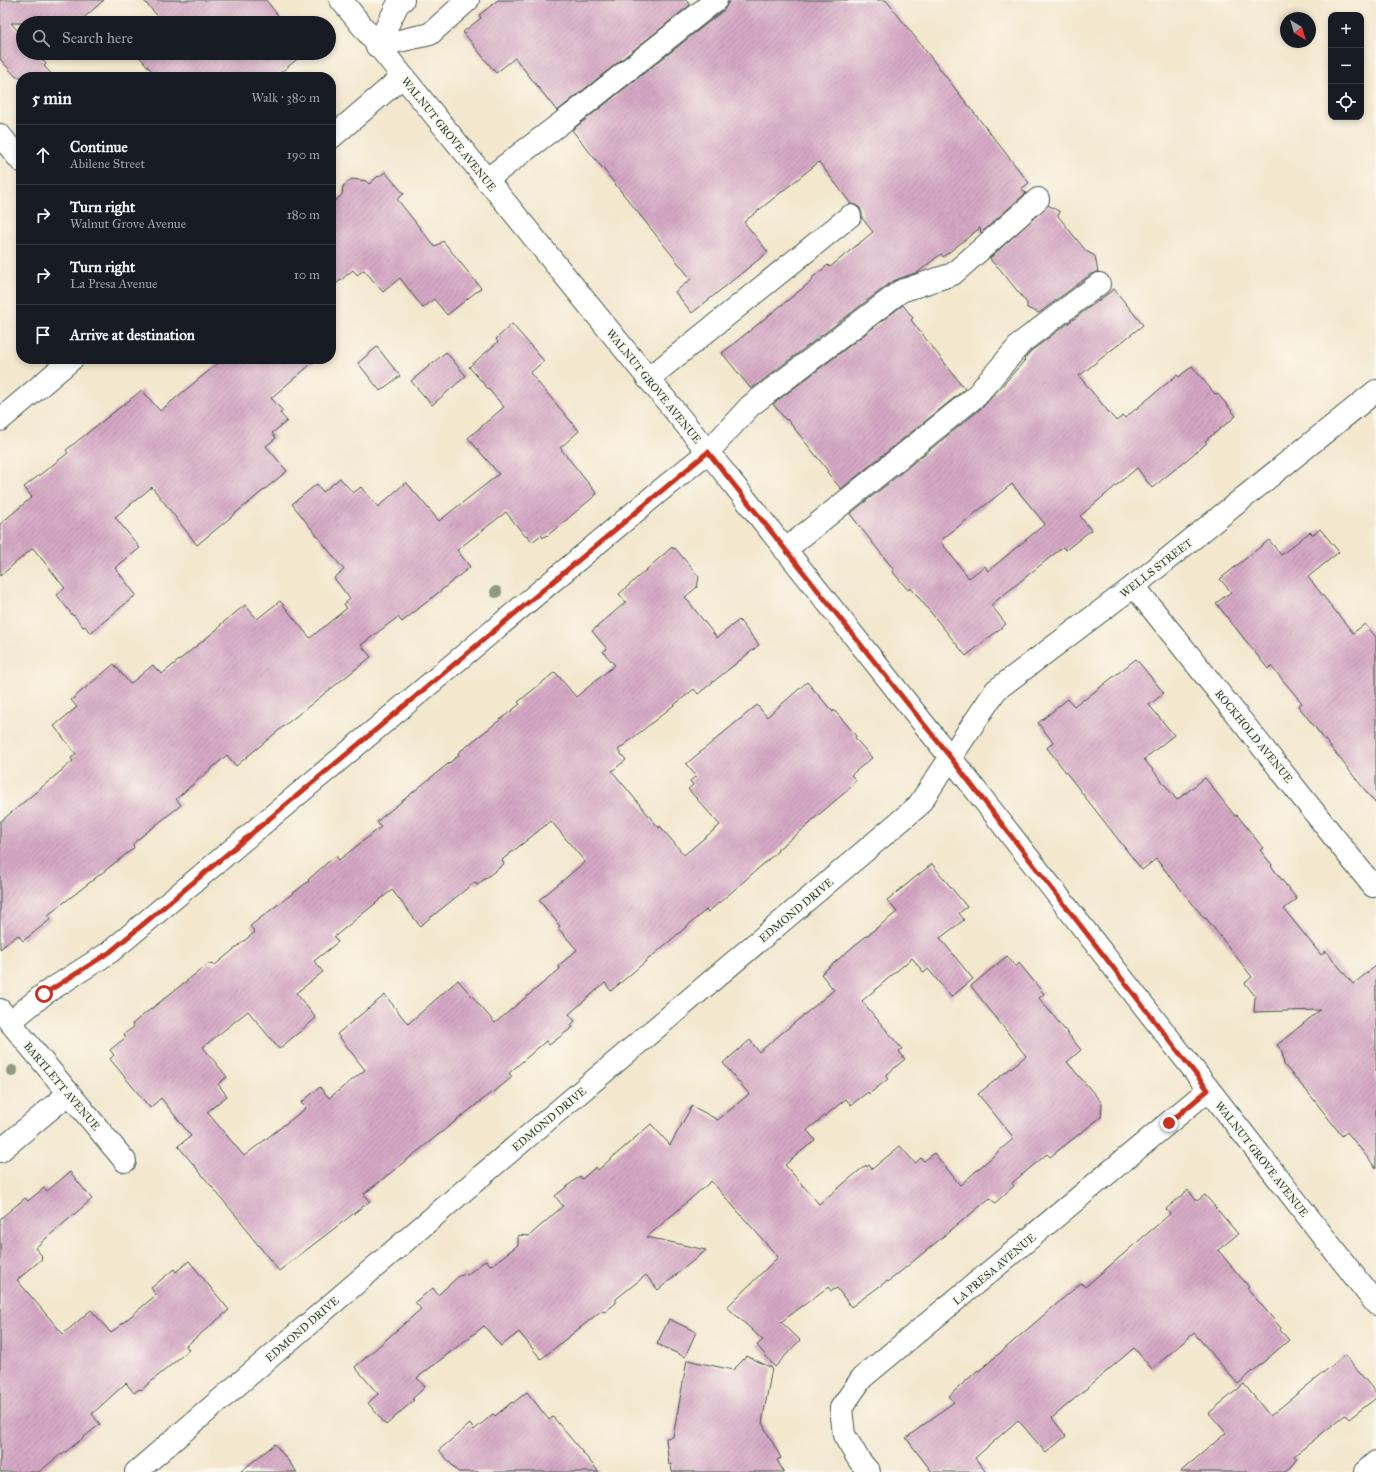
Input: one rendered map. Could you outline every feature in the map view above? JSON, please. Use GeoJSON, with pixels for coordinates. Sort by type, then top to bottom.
{"type":"FeatureCollection","features":[{"type":"Feature","properties":{"kind":"street","name":"WALNUT GROVE AVENUE"},"geometry":{"type":"LineString","coordinates":[[341,0],[708,452],[950,757],[1376,1304]]}},
{"type":"Feature","properties":{"kind":"street"},"geometry":{"type":"LineString","coordinates":[[377,46],[398,4],[403,0]]}},
{"type":"Feature","properties":{"kind":"street"},"geometry":{"type":"LineString","coordinates":[[377,46],[430,34],[468,0]]}},
{"type":"Feature","properties":{"kind":"street"},"geometry":{"type":"LineString","coordinates":[[486,180],[569,117],[716,0]]}},
{"type":"Feature","properties":{"kind":"street"},"geometry":{"type":"LineString","coordinates":[[336,134],[402,77]]}},
{"type":"Feature","properties":{"kind":"street"},"geometry":{"type":"LineString","coordinates":[[0,135],[16,155]]}},
{"type":"Feature","properties":{"kind":"street"},"geometry":{"type":"LineString","coordinates":[[5,1016],[44,994],[110,952],[708,452],[750,406],[901,291],[953,274],[1038,199]]}},
{"type":"Feature","properties":{"kind":"street"},"geometry":{"type":"LineString","coordinates":[[648,379],[850,216]]}},
{"type":"Feature","properties":{"kind":"street"},"geometry":{"type":"LineString","coordinates":[[785,550],[974,397],[1022,342],[1099,284]]}},
{"type":"Feature","properties":{"kind":"street"},"geometry":{"type":"LineString","coordinates":[[0,420],[66,364]]}},
{"type":"Feature","properties":{"kind":"street","name":"WELLS STREET"},"geometry":{"type":"LineString","coordinates":[[950,757],[996,690],[1134,586],[1376,391]]}},
{"type":"Feature","properties":{"kind":"street","name":"ROCKHOLD AVENUE"},"geometry":{"type":"LineString","coordinates":[[1134,586],[1373,886]]}},
{"type":"Feature","properties":{"kind":"street","name":"EDMOND DRIVE"},"geometry":{"type":"LineString","coordinates":[[136,1472],[461,1193],[918,806],[950,757]]}},
{"type":"Feature","properties":{"kind":"street","name":"BARTLETT AVENUE"},"geometry":{"type":"LineString","coordinates":[[5,1016],[125,1161]]}},
{"type":"Feature","properties":{"kind":"street","name":"LA PRESA AVENUE"},"geometry":{"type":"LineString","coordinates":[[868,1472],[844,1435],[841,1408],[862,1378],[1208,1090]]}},
{"type":"Feature","properties":{"kind":"street"},"geometry":{"type":"LineString","coordinates":[[0,1151],[68,1094]]}},
{"type":"Feature","properties":{"kind":"street"},"geometry":{"type":"LineString","coordinates":[[1365,1472],[1376,1462]]}},
{"type":"Feature","properties":{"kind":"building"},"geometry":{"type":"Polygon","coordinates":[[[0,0],[104,0],[86,16],[16,16],[16,23],[11,23],[16,29],[16,60],[43,60],[46,64],[44,66],[49,72],[16,72],[16,77],[0,59],[0,0]]]}},
{"type":"Feature","properties":{"kind":"building"},"geometry":{"type":"Polygon","coordinates":[[[143,0],[266,0],[279,16],[158,16],[143,0]]]}},
{"type":"Feature","properties":{"kind":"building"},"geometry":{"type":"Polygon","coordinates":[[[498,0],[686,0],[690,5],[557,111],[515,58],[496,73],[463,32],[481,18],[479,15],[498,0]]]}},
{"type":"Feature","properties":{"kind":"building"},"geometry":{"type":"Polygon","coordinates":[[[731,0],[886,0],[1029,183],[1021,189],[1026,193],[981,233],[980,228],[943,257],[941,254],[918,272],[893,281],[751,389],[722,353],[813,280],[812,278],[828,265],[830,267],[873,232],[862,218],[860,208],[851,204],[819,162],[744,222],[768,252],[692,313],[675,292],[691,279],[572,130],[724,10],[731,0]]]}},
{"type":"Feature","properties":{"kind":"building"},"geometry":{"type":"Polygon","coordinates":[[[142,60],[296,60],[281,72],[153,72],[142,60]]]}},
{"type":"Feature","properties":{"kind":"building"},"geometry":{"type":"Polygon","coordinates":[[[385,172],[404,194],[397,199],[435,247],[443,241],[481,288],[447,315],[434,299],[423,308],[400,278],[383,292],[364,270],[357,275],[353,270],[336,284],[336,200],[342,195],[343,186],[352,179],[366,181],[369,184],[378,176],[379,177],[385,172]]]}},
{"type":"Feature","properties":{"kind":"building"},"geometry":{"type":"Polygon","coordinates":[[[1048,205],[1060,212],[1058,216],[1086,251],[1095,256],[1098,272],[1091,274],[1039,313],[1027,308],[1027,303],[990,258],[1048,205]]]}},
{"type":"Feature","properties":{"kind":"building"},"geometry":{"type":"Polygon","coordinates":[[[1114,289],[1143,325],[1079,376],[1116,421],[1123,416],[1125,418],[1177,375],[1179,377],[1192,366],[1215,394],[1217,393],[1236,416],[1205,441],[1207,443],[1152,488],[1137,468],[1080,516],[1091,530],[1066,550],[1063,547],[991,605],[1006,624],[966,656],[911,588],[908,590],[892,571],[894,570],[850,514],[983,407],[1025,360],[1024,359],[1031,351],[1114,289]],[[1012,484],[940,541],[969,578],[985,566],[988,571],[1045,524],[1012,484]]]}},
{"type":"Feature","properties":{"kind":"building"},"geometry":{"type":"Polygon","coordinates":[[[903,305],[913,318],[911,320],[965,389],[841,489],[787,419],[786,420],[773,404],[903,305]]]}},
{"type":"Feature","properties":{"kind":"building"},"geometry":{"type":"Polygon","coordinates":[[[512,324],[544,361],[530,373],[579,431],[560,448],[597,494],[547,536],[546,535],[543,538],[541,535],[532,542],[527,535],[525,536],[506,512],[457,550],[470,567],[402,622],[398,617],[361,645],[371,657],[236,766],[227,755],[176,799],[181,805],[137,840],[133,844],[134,848],[48,915],[51,919],[23,941],[18,935],[0,949],[0,822],[73,761],[71,758],[76,754],[54,726],[77,707],[71,700],[114,664],[130,684],[153,665],[162,674],[245,605],[257,619],[280,601],[310,638],[347,608],[344,604],[350,599],[334,578],[344,570],[292,504],[317,484],[323,492],[340,478],[353,493],[361,487],[378,507],[406,482],[439,521],[499,474],[468,438],[504,407],[469,367],[498,342],[496,339],[512,324]]]}},
{"type":"Feature","properties":{"kind":"building"},"geometry":{"type":"Polygon","coordinates":[[[377,347],[400,376],[380,391],[358,363],[377,347]]]}},
{"type":"Feature","properties":{"kind":"building"},"geometry":{"type":"Polygon","coordinates":[[[446,352],[466,376],[432,405],[411,381],[446,352]]]}},
{"type":"Feature","properties":{"kind":"building"},"geometry":{"type":"Polygon","coordinates":[[[217,364],[311,364],[271,398],[283,411],[280,413],[287,421],[272,433],[276,438],[266,446],[287,471],[197,545],[152,487],[115,517],[140,548],[115,568],[136,595],[90,633],[85,626],[83,627],[74,615],[73,616],[57,595],[65,588],[33,548],[0,576],[0,524],[32,497],[24,487],[68,453],[66,450],[142,390],[160,411],[217,364]]]}},
{"type":"Feature","properties":{"kind":"building"},"geometry":{"type":"Polygon","coordinates":[[[1320,529],[1339,552],[1308,577],[1353,633],[1365,624],[1376,637],[1376,804],[1298,706],[1302,703],[1271,666],[1268,669],[1216,603],[1231,592],[1220,579],[1269,540],[1281,555],[1310,532],[1313,535],[1320,529]]]}},
{"type":"Feature","properties":{"kind":"building"},"geometry":{"type":"Polygon","coordinates":[[[672,547],[673,549],[675,548],[699,577],[697,587],[685,597],[717,638],[739,620],[759,645],[698,694],[694,689],[618,750],[626,760],[612,771],[659,828],[660,826],[684,855],[720,825],[688,789],[693,785],[690,781],[696,776],[686,764],[757,705],[767,717],[807,682],[833,712],[834,710],[848,726],[856,736],[855,738],[872,758],[851,775],[856,780],[849,789],[810,822],[811,823],[777,850],[778,851],[726,897],[708,912],[706,910],[611,991],[605,983],[569,1014],[575,1021],[571,1025],[573,1027],[549,1045],[546,1041],[509,1073],[512,1077],[493,1093],[492,1092],[364,1194],[370,1201],[279,1271],[246,1230],[247,1229],[178,1146],[191,1136],[161,1098],[150,1108],[110,1059],[114,1055],[110,1050],[126,1037],[124,1034],[134,1027],[132,1024],[208,964],[215,965],[255,932],[250,926],[309,881],[308,880],[328,862],[336,856],[339,860],[381,827],[377,822],[381,818],[459,755],[458,753],[520,704],[518,702],[555,672],[576,697],[615,665],[603,652],[607,649],[592,631],[626,602],[619,594],[672,547]],[[551,821],[502,860],[504,864],[477,885],[475,882],[420,926],[392,890],[334,937],[338,942],[314,961],[323,972],[296,993],[316,1018],[279,1049],[248,1011],[203,1047],[227,1077],[218,1084],[227,1096],[207,1112],[244,1156],[306,1108],[301,1103],[320,1087],[329,1098],[365,1070],[337,1034],[385,995],[408,1024],[458,980],[495,1023],[560,969],[558,966],[577,950],[558,928],[560,926],[539,900],[585,862],[551,821]]]}},
{"type":"Feature","properties":{"kind":"building"},"geometry":{"type":"Polygon","coordinates":[[[1136,659],[1164,693],[1149,705],[1174,735],[1144,759],[1177,800],[1205,778],[1263,848],[1260,850],[1297,899],[1284,909],[1321,955],[1326,951],[1353,984],[1376,966],[1376,1168],[1347,1132],[1342,1136],[1311,1096],[1284,1065],[1282,1051],[1277,1045],[1320,1010],[1254,1012],[1255,996],[1245,983],[1252,977],[1206,918],[1205,919],[1156,859],[1142,870],[1047,748],[1053,742],[1038,723],[1068,699],[1074,706],[1083,699],[1084,700],[1136,659]]]}},
{"type":"Feature","properties":{"kind":"building"},"geometry":{"type":"Polygon","coordinates":[[[932,864],[967,907],[959,913],[964,920],[940,938],[973,979],[951,997],[928,969],[924,973],[912,958],[862,1001],[902,1049],[899,1051],[905,1059],[885,1076],[888,1079],[869,1094],[868,1092],[851,1105],[846,1099],[807,1130],[815,1140],[785,1165],[819,1204],[866,1165],[867,1167],[869,1165],[872,1169],[900,1146],[915,1163],[921,1158],[924,1161],[934,1153],[960,1185],[1014,1138],[978,1094],[1026,1056],[971,986],[1007,956],[1016,967],[1019,963],[1044,994],[1039,998],[1081,1050],[1067,1062],[1102,1103],[1101,1117],[1050,1157],[1047,1154],[1012,1183],[1014,1186],[995,1203],[990,1198],[888,1282],[887,1281],[851,1307],[837,1288],[831,1291],[828,1287],[781,1322],[800,1340],[775,1367],[757,1345],[763,1340],[727,1307],[778,1257],[711,1181],[647,1237],[706,1250],[658,1290],[646,1275],[616,1299],[616,1303],[605,1312],[601,1311],[541,1359],[519,1332],[501,1346],[484,1326],[417,1378],[425,1387],[412,1399],[414,1400],[386,1425],[368,1403],[378,1394],[355,1367],[421,1309],[415,1302],[433,1288],[438,1295],[460,1275],[461,1276],[465,1273],[467,1275],[486,1260],[490,1265],[492,1265],[518,1245],[518,1235],[529,1236],[563,1206],[555,1196],[580,1176],[582,1179],[596,1167],[598,1170],[651,1124],[670,1145],[692,1106],[718,1120],[749,1094],[723,1063],[750,1040],[759,1052],[834,990],[821,974],[897,912],[887,900],[932,864]]]}},
{"type":"Feature","properties":{"kind":"building"},"geometry":{"type":"Polygon","coordinates":[[[70,1172],[92,1199],[35,1248],[42,1256],[42,1259],[17,1280],[63,1334],[91,1310],[111,1333],[156,1295],[151,1288],[174,1269],[176,1272],[189,1261],[229,1310],[186,1346],[189,1350],[141,1390],[139,1389],[134,1393],[126,1383],[92,1414],[100,1424],[39,1472],[0,1472],[0,1219],[25,1198],[28,1201],[44,1188],[47,1191],[70,1172]]]}},
{"type":"Feature","properties":{"kind":"building"},"geometry":{"type":"Polygon","coordinates":[[[1188,1190],[1197,1201],[1205,1195],[1238,1234],[1218,1250],[1249,1287],[1247,1288],[1281,1328],[1280,1330],[1289,1340],[1238,1384],[1194,1333],[1152,1369],[1134,1348],[1052,1418],[1066,1436],[1046,1453],[1018,1420],[975,1458],[986,1472],[932,1472],[906,1438],[954,1402],[949,1396],[978,1370],[979,1371],[1081,1283],[1085,1287],[1170,1214],[1166,1209],[1188,1190]]]}},
{"type":"Feature","properties":{"kind":"building"},"geometry":{"type":"Polygon","coordinates":[[[669,1319],[696,1332],[685,1357],[657,1344],[669,1319]]]}},
{"type":"Feature","properties":{"kind":"building"},"geometry":{"type":"Polygon","coordinates":[[[1345,1355],[1376,1393],[1376,1398],[1349,1419],[1345,1415],[1294,1456],[1297,1459],[1286,1472],[1180,1472],[1226,1433],[1209,1413],[1244,1384],[1270,1416],[1345,1355]]]}},
{"type":"Feature","properties":{"kind":"building"},"geometry":{"type":"Polygon","coordinates":[[[747,1356],[772,1368],[762,1423],[781,1458],[777,1460],[784,1472],[672,1472],[671,1464],[669,1465],[666,1438],[673,1437],[687,1360],[733,1370],[747,1356]]]}},
{"type":"Feature","properties":{"kind":"building"},"geometry":{"type":"Polygon","coordinates":[[[527,1392],[549,1420],[553,1417],[599,1472],[458,1472],[439,1450],[470,1424],[474,1430],[493,1414],[495,1416],[527,1392]]]}},
{"type":"Feature","properties":{"kind":"building"},"geometry":{"type":"Polygon","coordinates":[[[275,1444],[297,1472],[240,1472],[275,1444]]]}},
{"type":"Feature","properties":{"kind":"route"},"geometry":{"type":"LineString","coordinates":[[44,994],[110,952],[708,452],[950,757],[1208,1090],[1169,1123]]}}]}
